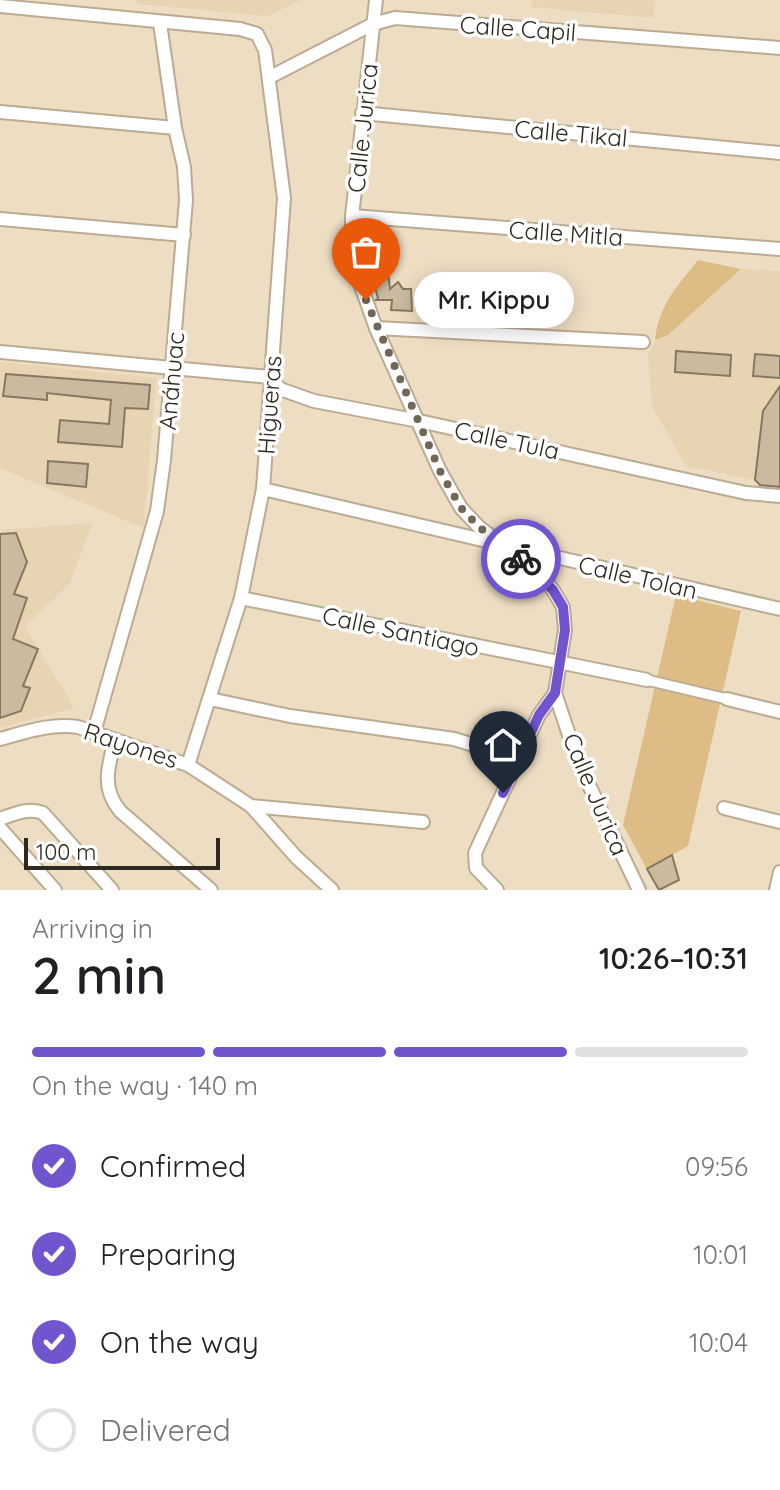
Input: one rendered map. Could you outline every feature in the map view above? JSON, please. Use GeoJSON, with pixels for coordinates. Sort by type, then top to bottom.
{"type":"FeatureCollection","features":[{"type":"Feature","properties":{"kind":"street","name":"Calle Jurica"},"geometry":{"type":"LineString","coordinates":[[376,0],[352,216],[356,272],[376,328],[440,471],[461,508],[479,527],[536,571],[563,607],[565,630],[555,693],[578,762],[639,890]]}},
{"type":"Feature","properties":{"kind":"street"},"geometry":{"type":"LineString","coordinates":[[0,6],[160,23]]}},
{"type":"Feature","properties":{"kind":"street","name":"Calle Capil"},"geometry":{"type":"LineString","coordinates":[[270,77],[373,24],[395,18],[780,48]]}},
{"type":"Feature","properties":{"kind":"street","name":"Higueras"},"geometry":{"type":"LineString","coordinates":[[160,23],[240,29],[260,37],[270,77],[284,198],[263,489],[241,598],[188,765]]}},
{"type":"Feature","properties":{"kind":"street","name":"Anáhuac"},"geometry":{"type":"LineString","coordinates":[[94,732],[157,511],[164,460],[184,235],[184,167],[175,128],[160,23]]}},
{"type":"Feature","properties":{"kind":"street"},"geometry":{"type":"LineString","coordinates":[[0,112],[175,128]]}},
{"type":"Feature","properties":{"kind":"street","name":"Calle Tikal"},"geometry":{"type":"LineString","coordinates":[[362,113],[780,153]]}},
{"type":"Feature","properties":{"kind":"street","name":"Calle Mitla"},"geometry":{"type":"LineString","coordinates":[[352,216],[780,249]]}},
{"type":"Feature","properties":{"kind":"street"},"geometry":{"type":"LineString","coordinates":[[0,219],[184,235]]}},
{"type":"Feature","properties":{"kind":"street"},"geometry":{"type":"LineString","coordinates":[[376,328],[643,342]]}},
{"type":"Feature","properties":{"kind":"street","name":"Calle Tula"},"geometry":{"type":"LineString","coordinates":[[0,352],[270,377],[280,389],[299,397],[746,493],[780,496]]}},
{"type":"Feature","properties":{"kind":"street","name":"Calle Tolan"},"geometry":{"type":"LineString","coordinates":[[263,489],[780,609]]}},
{"type":"Feature","properties":{"kind":"street","name":"Calle Santiago"},"geometry":{"type":"LineString","coordinates":[[241,598],[647,680]]}},
{"type":"Feature","properties":{"kind":"street"},"geometry":{"type":"LineString","coordinates":[[647,680],[780,712]]}},
{"type":"Feature","properties":{"kind":"street"},"geometry":{"type":"LineString","coordinates":[[497,890],[476,868],[474,857],[539,715],[555,693]]}},
{"type":"Feature","properties":{"kind":"street"},"geometry":{"type":"LineString","coordinates":[[210,699],[290,716],[454,739],[483,748],[517,766]]}},
{"type":"Feature","properties":{"kind":"street","name":"Rayones"},"geometry":{"type":"LineString","coordinates":[[0,739],[54,726],[78,727],[188,765],[251,806]]}},
{"type":"Feature","properties":{"kind":"street"},"geometry":{"type":"LineString","coordinates":[[115,740],[106,775],[113,802],[211,890]]}},
{"type":"Feature","properties":{"kind":"street"},"geometry":{"type":"LineString","coordinates":[[251,806],[423,822]]}},
{"type":"Feature","properties":{"kind":"street"},"geometry":{"type":"LineString","coordinates":[[251,806],[288,848],[332,890]]}},
{"type":"Feature","properties":{"kind":"street"},"geometry":{"type":"LineString","coordinates":[[724,808],[780,822]]}},
{"type":"Feature","properties":{"kind":"street"},"geometry":{"type":"LineString","coordinates":[[0,819],[24,811],[43,813],[112,890]]}},
{"type":"Feature","properties":{"kind":"street"},"geometry":{"type":"LineString","coordinates":[[0,828],[55,890]]}},
{"type":"Feature","properties":{"kind":"street"},"geometry":{"type":"LineString","coordinates":[[776,890],[780,872]]}},
{"type":"Feature","properties":{"kind":"shaded area"},"geometry":{"type":"Polygon","coordinates":[[[137,0],[301,0],[268,16],[137,4],[137,0]]]}},
{"type":"Feature","properties":{"kind":"shaded area"},"geometry":{"type":"Polygon","coordinates":[[[532,0],[655,0],[654,18],[531,7],[532,0]]]}},
{"type":"Feature","properties":{"kind":"shaded area"},"geometry":{"type":"Polygon","coordinates":[[[698,260],[741,269],[668,335],[655,340],[665,306],[698,260]]]}},
{"type":"Feature","properties":{"kind":"shaded area"},"geometry":{"type":"Polygon","coordinates":[[[741,269],[780,271],[780,386],[763,411],[755,480],[686,466],[652,406],[648,356],[655,340],[668,335],[741,269]]]}},
{"type":"Feature","properties":{"kind":"shaded area"},"geometry":{"type":"Polygon","coordinates":[[[0,362],[156,378],[144,528],[0,468],[0,362]]]}},
{"type":"Feature","properties":{"kind":"shaded area"},"geometry":{"type":"Polygon","coordinates":[[[92,523],[70,583],[25,627],[74,708],[0,728],[0,530],[92,523]]]}},
{"type":"Feature","properties":{"kind":"shaded area"},"geometry":{"type":"Polygon","coordinates":[[[676,595],[741,611],[688,846],[647,869],[623,825],[676,595]]]}},
{"type":"Feature","properties":{"kind":"building"},"geometry":{"type":"Polygon","coordinates":[[[370,271],[388,272],[390,289],[398,282],[403,289],[411,289],[412,311],[391,310],[392,300],[376,300],[370,271]]]}},
{"type":"Feature","properties":{"kind":"building"},"geometry":{"type":"Polygon","coordinates":[[[676,351],[731,355],[730,376],[675,372],[676,351]]]}},
{"type":"Feature","properties":{"kind":"building"},"geometry":{"type":"Polygon","coordinates":[[[755,354],[780,356],[780,378],[753,376],[755,354]]]}},
{"type":"Feature","properties":{"kind":"building"},"geometry":{"type":"Polygon","coordinates":[[[6,374],[150,385],[148,409],[125,408],[122,447],[58,442],[60,420],[109,424],[111,400],[47,393],[47,400],[3,396],[6,374]]]}},
{"type":"Feature","properties":{"kind":"building"},"geometry":{"type":"Polygon","coordinates":[[[780,386],[780,487],[760,485],[755,480],[763,411],[780,386]]]}},
{"type":"Feature","properties":{"kind":"building"},"geometry":{"type":"Polygon","coordinates":[[[48,461],[88,464],[86,487],[47,483],[48,461]]]}},
{"type":"Feature","properties":{"kind":"building"},"geometry":{"type":"Polygon","coordinates":[[[16,533],[27,562],[14,594],[27,598],[13,639],[38,649],[23,686],[30,688],[21,711],[0,718],[0,534],[16,533]]]}},
{"type":"Feature","properties":{"kind":"building"},"geometry":{"type":"Polygon","coordinates":[[[672,855],[679,880],[659,890],[647,869],[672,855]]]}},
{"type":"Feature","properties":{"kind":"way so far"},"geometry":{"type":"LineString","coordinates":[[366,300],[440,471],[461,508],[479,527],[521,559]]}},
{"type":"Feature","properties":{"kind":"place","name":"Mr. Kippu"},"geometry":{"type":"Point","coordinates":[366,300]}},
{"type":"Feature","properties":{"kind":"route"},"geometry":{"type":"LineString","coordinates":[[503,793],[539,715],[555,693],[565,630],[563,607],[553,590],[521,559]]}}]}
